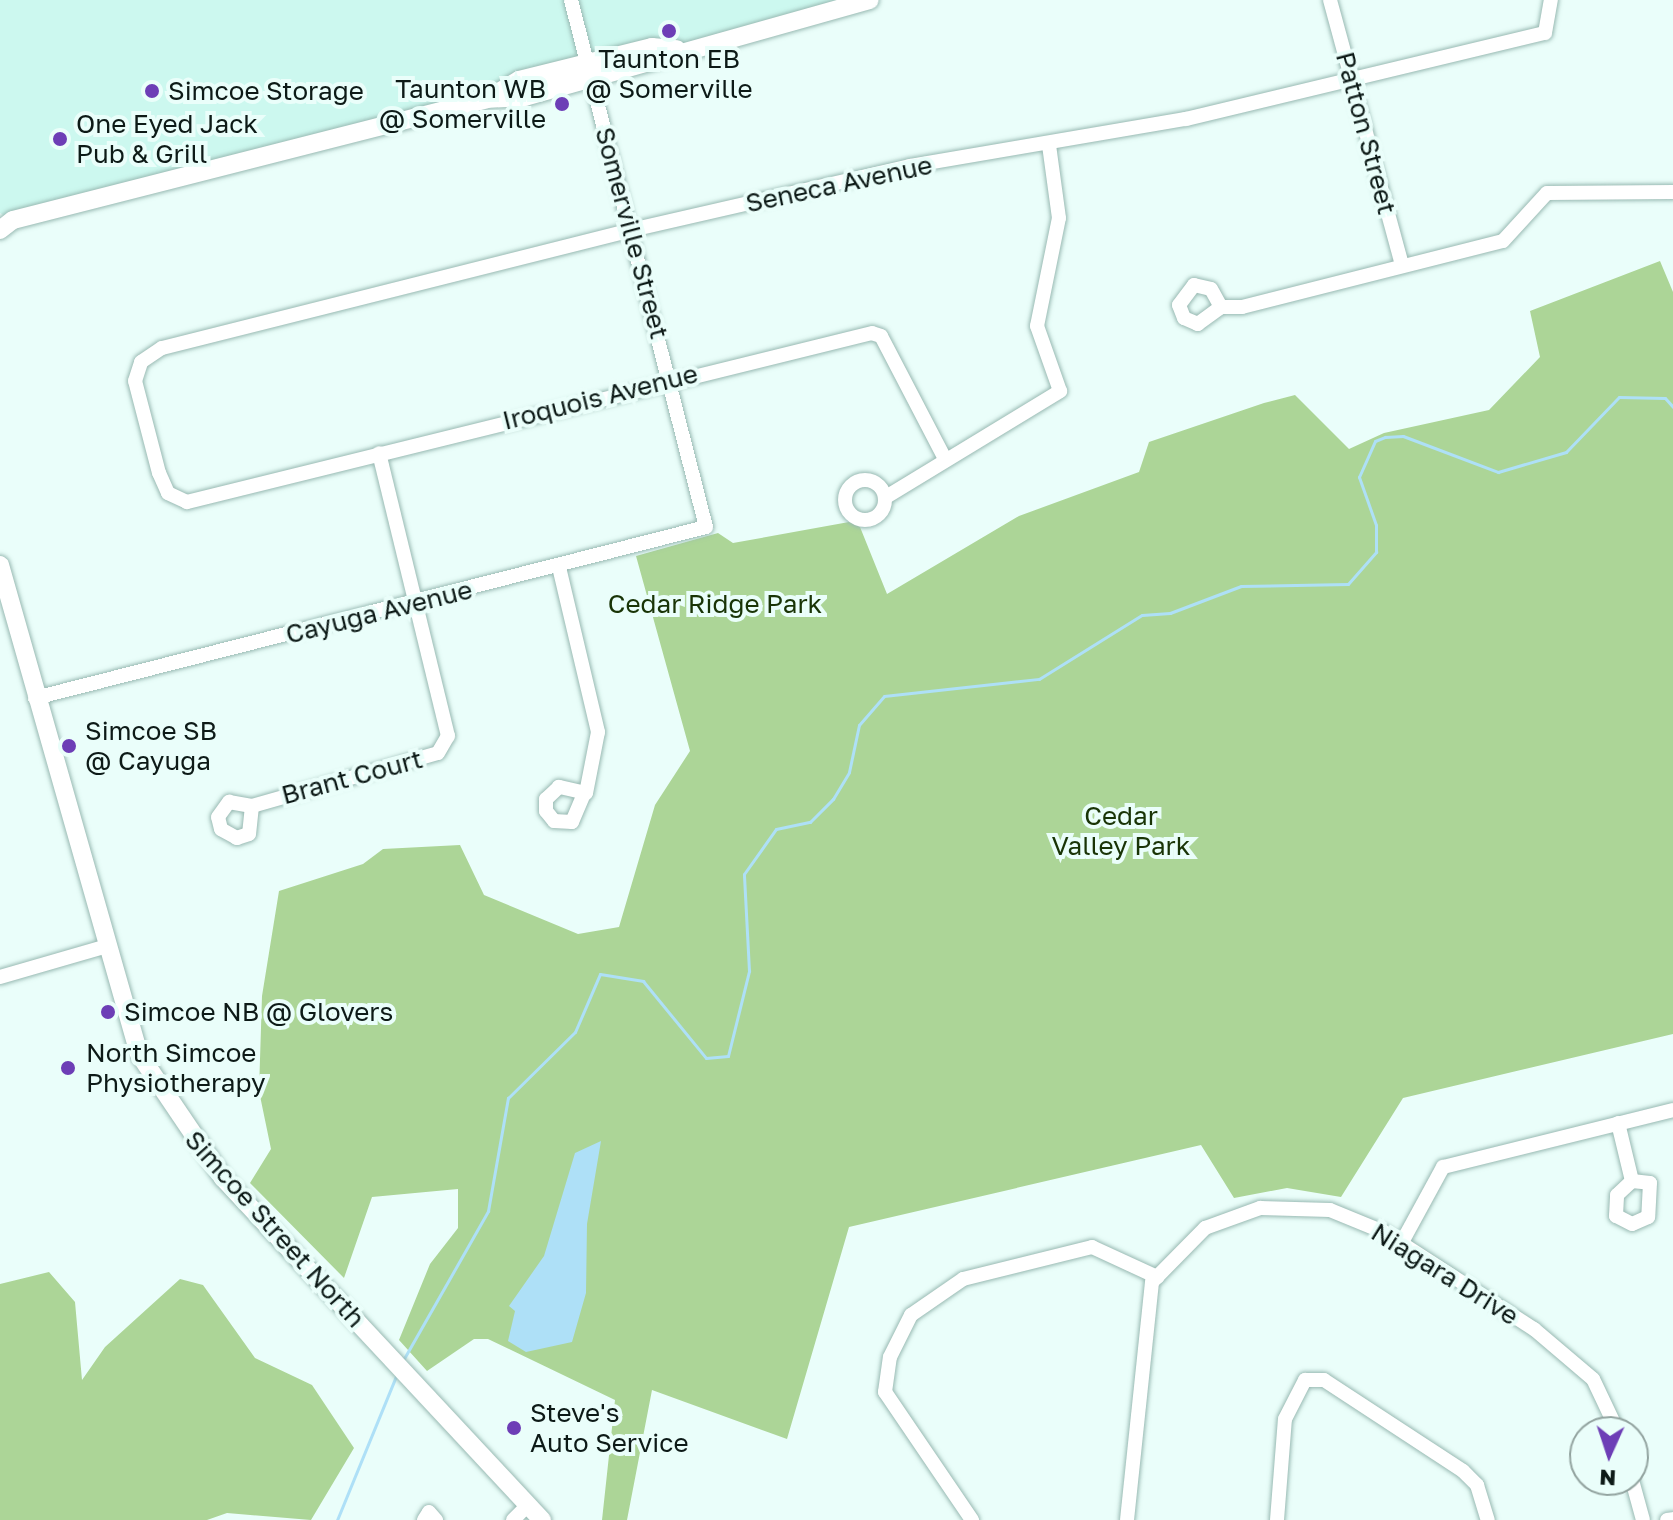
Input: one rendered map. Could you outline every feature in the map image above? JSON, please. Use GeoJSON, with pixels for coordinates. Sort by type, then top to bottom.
{"type":"FeatureCollection","features":[{"type":"Feature","properties":{"kind":"main road"},"geometry":{"type":"LineString","coordinates":[[4,221],[486,99],[590,71],[652,47],[677,49],[870,0]]}},
{"type":"Feature","properties":{"kind":"main road","name":"Simcoe Street North"},"geometry":{"type":"LineString","coordinates":[[0,565],[104,947],[139,1054],[187,1133],[542,1520]]}},
{"type":"Feature","properties":{"kind":"street","name":"Somerville Street"},"geometry":{"type":"LineString","coordinates":[[571,0],[708,511]]}},
{"type":"Feature","properties":{"kind":"street","name":"Patton Street"},"geometry":{"type":"LineString","coordinates":[[1330,0],[1402,265]]}},
{"type":"Feature","properties":{"kind":"street","name":"Seneca Avenue"},"geometry":{"type":"LineString","coordinates":[[187,502],[168,493],[159,473],[135,381],[141,362],[162,348],[631,230],[910,166],[1049,145],[1545,33],[1551,0]]}},
{"type":"Feature","properties":{"kind":"street"},"geometry":{"type":"LineString","coordinates":[[886,497],[944,457],[1060,391],[1037,326],[1059,218],[1049,145]]}},
{"type":"Feature","properties":{"kind":"street"},"geometry":{"type":"LineString","coordinates":[[1221,307],[1503,241],[1547,193],[1673,192]]}},
{"type":"Feature","properties":{"kind":"street","name":"Iroquois Avenue"},"geometry":{"type":"LineString","coordinates":[[187,502],[671,379],[872,333],[881,336],[944,457]]}},
{"type":"Feature","properties":{"kind":"street"},"geometry":{"type":"LineString","coordinates":[[379,453],[416,602]]}},
{"type":"Feature","properties":{"kind":"street","name":"Cayuga Avenue"},"geometry":{"type":"LineString","coordinates":[[35,698],[697,534],[708,511]]}},
{"type":"Feature","properties":{"kind":"street"},"geometry":{"type":"LineString","coordinates":[[559,567],[598,717],[583,796]]}},
{"type":"Feature","properties":{"kind":"street","name":"Brant Court"},"geometry":{"type":"LineString","coordinates":[[252,806],[438,753],[445,745],[448,726],[416,602]]}},
{"type":"Feature","properties":{"kind":"street"},"geometry":{"type":"LineString","coordinates":[[0,977],[104,947]]}},
{"type":"Feature","properties":{"kind":"street"},"geometry":{"type":"LineString","coordinates":[[1401,1244],[1443,1167],[1673,1110]]}},
{"type":"Feature","properties":{"kind":"street"},"geometry":{"type":"LineString","coordinates":[[1618,1123],[1632,1181]]}},
{"type":"Feature","properties":{"kind":"street","name":"Niagara Drive"},"geometry":{"type":"LineString","coordinates":[[1127,1520],[1145,1322],[1157,1277],[1205,1228],[1280,1204],[1336,1211],[1401,1244],[1534,1329],[1593,1379],[1610,1416]]}},
{"type":"Feature","properties":{"kind":"street"},"geometry":{"type":"LineString","coordinates":[[972,1520],[885,1392],[890,1357],[911,1315],[963,1279],[1092,1247],[1157,1277]]}},
{"type":"Feature","properties":{"kind":"street"},"geometry":{"type":"LineString","coordinates":[[1277,1520],[1285,1419],[1305,1380],[1324,1380],[1463,1471],[1477,1485],[1488,1520]]}},
{"type":"Feature","properties":{"kind":"street"},"geometry":{"type":"LineString","coordinates":[[1636,1496],[1643,1520]]}},
{"type":"Feature","properties":{"kind":"street"},"geometry":{"type":"LineString","coordinates":[[513,1520],[528,1505]]}},
{"type":"Feature","properties":{"kind":"street"},"geometry":{"type":"LineString","coordinates":[[424,1520],[429,1512],[436,1520]]}},
{"type":"Feature","properties":{"kind":"street"},"geometry":{"type":"LineString","coordinates":[[1667,1520],[1673,1519]]}},
{"type":"Feature","properties":{"kind":"shaded area"},"geometry":{"type":"Polygon","coordinates":[[[0,0],[872,0],[12,220],[0,213],[0,0]]]}},
{"type":"Feature","properties":{"kind":"green space","name":"Cedar Valley Park"},"geometry":{"type":"Polygon","coordinates":[[[1660,261],[1673,292],[1673,1034],[1403,1098],[1341,1197],[1287,1188],[1234,1198],[1201,1145],[849,1227],[787,1439],[652,1390],[627,1520],[602,1520],[615,1400],[488,1339],[474,1339],[427,1371],[399,1340],[430,1264],[458,1228],[458,1189],[372,1197],[344,1278],[250,1183],[271,1149],[259,1091],[262,996],[279,891],[363,864],[383,849],[460,845],[484,895],[578,934],[619,927],[655,805],[690,751],[636,556],[718,533],[733,543],[849,522],[860,527],[887,594],[1019,516],[1139,472],[1149,442],[1264,403],[1295,395],[1349,449],[1384,433],[1489,410],[1540,357],[1530,311],[1660,261]]]}},
{"type":"Feature","properties":{"kind":"green space"},"geometry":{"type":"Polygon","coordinates":[[[49,1272],[75,1302],[82,1380],[105,1347],[180,1279],[203,1285],[255,1358],[312,1385],[354,1448],[311,1520],[227,1513],[207,1520],[0,1520],[0,1284],[49,1272]]]}},
{"type":"Feature","properties":{"kind":"water"},"geometry":{"type":"Polygon","coordinates":[[[601,1141],[587,1224],[586,1293],[572,1342],[526,1352],[508,1341],[515,1311],[509,1306],[544,1256],[575,1153],[601,1141]]]}},
{"type":"Feature","properties":{"kind":"waterway"},"geometry":{"type":"LineString","coordinates":[[402,1362],[488,1211],[508,1098],[575,1032],[600,974],[643,981],[706,1058],[728,1056],[749,971],[744,874],[776,829],[810,822],[833,799],[849,772],[859,725],[884,696],[1039,679],[1142,615],[1170,613],[1241,586],[1348,584],[1376,552],[1376,525],[1359,477],[1375,441],[1385,437],[1403,436],[1498,472],[1566,452],[1619,397],[1665,398],[1673,407]]}},
{"type":"Feature","properties":{"kind":"waterway"},"geometry":{"type":"LineString","coordinates":[[337,1520],[396,1376]]}},
{"type":"Feature","properties":{"kind":"place","name":"Taunton EB @ Somerville"},"geometry":{"type":"Point","coordinates":[669,31]}},
{"type":"Feature","properties":{"kind":"place","name":"Simcoe Storage"},"geometry":{"type":"Point","coordinates":[152,91]}},
{"type":"Feature","properties":{"kind":"place","name":"Taunton WB @ Somerville"},"geometry":{"type":"Point","coordinates":[562,104]}},
{"type":"Feature","properties":{"kind":"place","name":"One Eyed Jack Pub & Grill"},"geometry":{"type":"Point","coordinates":[60,139]}},
{"type":"Feature","properties":{"kind":"place","name":"Simcoe SB @ Cayuga"},"geometry":{"type":"Point","coordinates":[69,746]}},
{"type":"Feature","properties":{"kind":"place","name":"Simcoe NB @ Glovers"},"geometry":{"type":"Point","coordinates":[108,1012]}},
{"type":"Feature","properties":{"kind":"place","name":"North Simcoe Physiotherapy"},"geometry":{"type":"Point","coordinates":[68,1068]}},
{"type":"Feature","properties":{"kind":"place","name":"Steve's Auto Service"},"geometry":{"type":"Point","coordinates":[514,1428]}},
{"type":"Feature","properties":{"kind":"park label","name":"Cedar Ridge Park"},"geometry":{"type":"Point","coordinates":[715,604]}}]}
